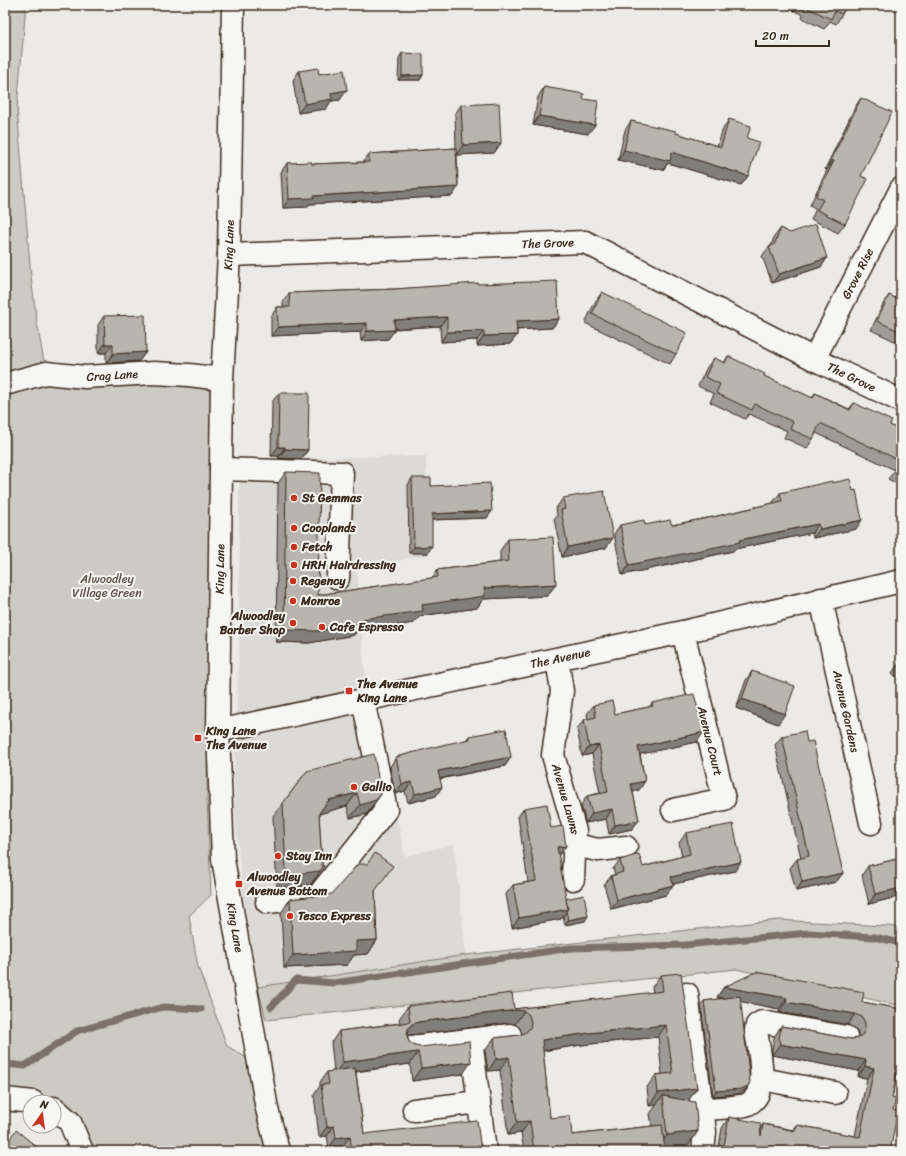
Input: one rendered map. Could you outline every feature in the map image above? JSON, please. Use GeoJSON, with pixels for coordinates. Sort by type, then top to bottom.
{"type":"FeatureCollection","features":[{"type":"Feature","properties":{"kind":"street","name":"King Lane"},"geometry":{"type":"LineString","coordinates":[[233,5],[229,255],[222,379],[218,731],[223,859],[267,1109],[278,1151]]}},
{"type":"Feature","properties":{"kind":"street","name":"Grove Rise"},"geometry":{"type":"LineString","coordinates":[[814,359],[901,188]]}},
{"type":"Feature","properties":{"kind":"street","name":"The Grove"},"geometry":{"type":"LineString","coordinates":[[229,255],[585,242],[814,359],[901,401]]}},
{"type":"Feature","properties":{"kind":"street","name":"Crag Lane"},"geometry":{"type":"LineString","coordinates":[[5,384],[46,373],[85,377],[154,373],[222,379]]}},
{"type":"Feature","properties":{"kind":"street"},"geometry":{"type":"LineString","coordinates":[[163,388],[171,380],[181,378],[222,379]]}},
{"type":"Feature","properties":{"kind":"street"},"geometry":{"type":"LineString","coordinates":[[221,469],[342,473],[338,578]]}},
{"type":"Feature","properties":{"kind":"street","name":"The Avenue"},"geometry":{"type":"LineString","coordinates":[[218,731],[683,632],[901,581]]}},
{"type":"Feature","properties":{"kind":"street","name":"Avenue Gardens"},"geometry":{"type":"LineString","coordinates":[[821,599],[871,823]]}},
{"type":"Feature","properties":{"kind":"street","name":"Avenue Court"},"geometry":{"type":"LineString","coordinates":[[673,810],[724,799],[683,632]]}},
{"type":"Feature","properties":{"kind":"street","name":"Avenue Lawns"},"geometry":{"type":"LineString","coordinates":[[556,659],[562,691],[553,755],[575,831],[573,878]]}},
{"type":"Feature","properties":{"kind":"street"},"geometry":{"type":"LineString","coordinates":[[267,902],[317,897],[386,810],[363,700]]}},
{"type":"Feature","properties":{"kind":"street","name":"Avenue Lawns"},"geometry":{"type":"LineString","coordinates":[[574,845],[598,850],[626,847]]}},
{"type":"Feature","properties":{"kind":"street"},"geometry":{"type":"LineString","coordinates":[[687,994],[705,1132],[703,1151]]}},
{"type":"Feature","properties":{"kind":"street"},"geometry":{"type":"LineString","coordinates":[[702,1109],[748,1105],[758,1096],[762,1079],[756,1031],[758,1025],[762,1022],[846,1037]]}},
{"type":"Feature","properties":{"kind":"street"},"geometry":{"type":"LineString","coordinates":[[411,1047],[510,1035]]}},
{"type":"Feature","properties":{"kind":"street"},"geometry":{"type":"LineString","coordinates":[[472,1040],[485,1151]]}},
{"type":"Feature","properties":{"kind":"street"},"geometry":{"type":"LineString","coordinates":[[762,1079],[836,1093]]}},
{"type":"Feature","properties":{"kind":"street"},"geometry":{"type":"LineString","coordinates":[[5,1099],[22,1101]]}},
{"type":"Feature","properties":{"kind":"street"},"geometry":{"type":"LineString","coordinates":[[414,1110],[479,1102]]}},
{"type":"Feature","properties":{"kind":"street"},"geometry":{"type":"LineString","coordinates":[[62,1115],[70,1122],[82,1151]]}},
{"type":"Feature","properties":{"kind":"shaded area"},"geometry":{"type":"Polygon","coordinates":[[[426,456],[429,555],[357,568],[364,666],[405,856],[454,844],[466,955],[258,987],[243,893],[235,815],[234,772],[239,648],[239,459],[426,456]]]}},
{"type":"Feature","properties":{"kind":"green space","name":"Alwoodley Village Green"},"geometry":{"type":"Polygon","coordinates":[[[5,5],[26,5],[17,108],[31,277],[46,373],[222,374],[209,601],[207,799],[211,895],[189,916],[198,967],[227,1046],[260,1066],[278,1151],[82,1151],[62,1116],[62,1094],[22,1094],[22,1101],[5,1099],[5,5]]]}},
{"type":"Feature","properties":{"kind":"green space"},"geometry":{"type":"Polygon","coordinates":[[[778,920],[901,927],[901,1006],[736,969],[266,1020],[258,987],[466,955],[778,920]]]}},
{"type":"Feature","properties":{"kind":"building"},"geometry":{"type":"Polygon","coordinates":[[[809,5],[847,5],[842,14],[835,11],[831,19],[808,8],[810,6],[809,5]]]}},
{"type":"Feature","properties":{"kind":"building"},"geometry":{"type":"Polygon","coordinates":[[[402,53],[423,54],[423,75],[402,76],[402,53]]]}},
{"type":"Feature","properties":{"kind":"building"},"geometry":{"type":"Polygon","coordinates":[[[318,68],[319,74],[344,70],[347,90],[331,93],[332,99],[305,104],[299,71],[318,68]]]}},
{"type":"Feature","properties":{"kind":"building"},"geometry":{"type":"Polygon","coordinates":[[[544,87],[584,94],[583,99],[598,101],[595,125],[539,116],[544,87]]]}},
{"type":"Feature","properties":{"kind":"building"},"geometry":{"type":"Polygon","coordinates":[[[861,98],[892,112],[861,176],[868,179],[845,224],[817,210],[823,200],[816,196],[834,161],[831,160],[861,98]]]}},
{"type":"Feature","properties":{"kind":"building"},"geometry":{"type":"Polygon","coordinates":[[[499,103],[501,143],[463,145],[461,105],[499,103]]]}},
{"type":"Feature","properties":{"kind":"building"},"geometry":{"type":"Polygon","coordinates":[[[729,119],[751,126],[747,138],[759,142],[748,176],[672,152],[670,161],[624,150],[631,121],[676,131],[676,133],[721,147],[729,119]]]}},
{"type":"Feature","properties":{"kind":"building"},"geometry":{"type":"Polygon","coordinates":[[[456,148],[458,187],[313,196],[314,198],[289,199],[287,163],[312,162],[312,164],[369,162],[369,154],[456,148]]]}},
{"type":"Feature","properties":{"kind":"building"},"geometry":{"type":"Polygon","coordinates":[[[816,224],[827,258],[779,274],[769,247],[774,245],[781,228],[790,233],[816,224]]]}},
{"type":"Feature","properties":{"kind":"building"},"geometry":{"type":"Polygon","coordinates":[[[557,281],[559,319],[516,321],[517,335],[484,336],[484,331],[447,332],[447,317],[394,320],[395,330],[367,331],[367,323],[278,327],[277,307],[290,307],[289,293],[395,289],[478,283],[557,281]]]}},
{"type":"Feature","properties":{"kind":"building"},"geometry":{"type":"Polygon","coordinates":[[[602,292],[687,333],[676,354],[592,314],[602,292]]]}},
{"type":"Feature","properties":{"kind":"building"},"geometry":{"type":"Polygon","coordinates":[[[889,295],[901,301],[901,332],[877,321],[889,295]]]}},
{"type":"Feature","properties":{"kind":"building"},"geometry":{"type":"Polygon","coordinates":[[[145,315],[146,352],[113,354],[113,344],[105,344],[104,316],[145,315]]]}},
{"type":"Feature","properties":{"kind":"building"},"geometry":{"type":"Polygon","coordinates":[[[728,356],[765,374],[764,376],[813,398],[815,393],[850,410],[854,403],[892,421],[890,425],[901,431],[901,461],[820,423],[813,439],[790,429],[793,422],[755,404],[752,410],[716,393],[720,384],[705,377],[714,358],[725,363],[728,356]]]}},
{"type":"Feature","properties":{"kind":"building"},"geometry":{"type":"Polygon","coordinates":[[[279,393],[309,393],[308,450],[285,449],[285,447],[278,447],[279,393]]]}},
{"type":"Feature","properties":{"kind":"building"},"geometry":{"type":"Polygon","coordinates":[[[901,469],[901,474],[894,470],[901,469]]]}},
{"type":"Feature","properties":{"kind":"building"},"geometry":{"type":"Polygon","coordinates":[[[286,472],[320,473],[318,595],[438,577],[437,570],[509,561],[508,539],[553,537],[556,584],[484,588],[485,596],[422,605],[423,611],[362,619],[363,623],[317,631],[284,630],[286,472]]]}},
{"type":"Feature","properties":{"kind":"building"},"geometry":{"type":"Polygon","coordinates":[[[412,478],[431,478],[431,486],[490,483],[492,511],[432,514],[432,546],[414,547],[412,478]]]}},
{"type":"Feature","properties":{"kind":"building"},"geometry":{"type":"Polygon","coordinates":[[[850,479],[853,491],[856,490],[862,520],[820,529],[818,524],[629,565],[620,525],[644,520],[645,525],[670,520],[672,525],[713,517],[782,501],[780,493],[832,481],[832,483],[850,479]]]}},
{"type":"Feature","properties":{"kind":"building"},"geometry":{"type":"Polygon","coordinates":[[[604,491],[613,538],[568,547],[561,510],[565,509],[563,498],[604,491]]]}},
{"type":"Feature","properties":{"kind":"building"},"geometry":{"type":"Polygon","coordinates":[[[752,671],[795,686],[785,714],[742,699],[752,671]]]}},
{"type":"Feature","properties":{"kind":"building"},"geometry":{"type":"Polygon","coordinates":[[[694,694],[704,732],[638,747],[645,781],[631,784],[639,820],[615,825],[612,809],[592,813],[587,796],[608,792],[599,745],[589,747],[584,720],[596,717],[594,705],[612,701],[615,714],[653,706],[652,703],[694,694]]]}},
{"type":"Feature","properties":{"kind":"building"},"geometry":{"type":"Polygon","coordinates":[[[506,729],[511,757],[438,771],[442,787],[415,794],[412,782],[402,784],[396,757],[470,739],[469,736],[506,729]]]}},
{"type":"Feature","properties":{"kind":"building"},"geometry":{"type":"Polygon","coordinates":[[[805,731],[807,742],[813,741],[843,873],[802,882],[797,859],[809,856],[782,736],[805,731]]]}},
{"type":"Feature","properties":{"kind":"building"},"geometry":{"type":"Polygon","coordinates":[[[374,754],[381,794],[376,800],[360,805],[357,793],[329,800],[319,813],[322,866],[324,866],[320,871],[286,875],[283,803],[307,771],[374,754]]]}},
{"type":"Feature","properties":{"kind":"building"},"geometry":{"type":"Polygon","coordinates":[[[547,804],[551,828],[563,826],[566,846],[557,847],[568,909],[519,918],[513,885],[536,881],[524,808],[547,804]]]}},
{"type":"Feature","properties":{"kind":"building"},"geometry":{"type":"Polygon","coordinates":[[[733,824],[741,862],[671,877],[673,885],[617,900],[611,876],[623,872],[620,860],[639,854],[643,867],[690,854],[686,833],[733,824]]]}},
{"type":"Feature","properties":{"kind":"building"},"geometry":{"type":"Polygon","coordinates":[[[375,853],[393,866],[375,891],[377,940],[356,941],[356,951],[293,955],[290,899],[332,894],[358,864],[367,864],[375,853]]]}},
{"type":"Feature","properties":{"kind":"building"},"geometry":{"type":"Polygon","coordinates":[[[901,858],[901,888],[875,894],[868,866],[901,858]]]}},
{"type":"Feature","properties":{"kind":"building"},"geometry":{"type":"Polygon","coordinates":[[[584,895],[588,916],[568,920],[566,899],[584,895]]]}},
{"type":"Feature","properties":{"kind":"building"},"geometry":{"type":"Polygon","coordinates":[[[756,972],[864,992],[862,1002],[901,1009],[901,1050],[892,1098],[896,1099],[893,1110],[898,1111],[890,1151],[736,1151],[736,1148],[724,1146],[729,1117],[760,1123],[761,1136],[763,1124],[795,1131],[797,1125],[860,1137],[874,1068],[865,1066],[866,1060],[780,1044],[779,1039],[781,1026],[851,1039],[858,1038],[863,1034],[865,1023],[862,1017],[855,1014],[786,1002],[787,998],[724,987],[756,972]]]}},
{"type":"Feature","properties":{"kind":"building"},"geometry":{"type":"Polygon","coordinates":[[[681,973],[697,1088],[658,1093],[656,1075],[673,1073],[666,1025],[589,1033],[542,1040],[550,1118],[570,1116],[572,1135],[662,1125],[665,1151],[534,1151],[530,1121],[517,1122],[509,1057],[496,1059],[494,1038],[520,1035],[526,1032],[530,1028],[531,1022],[529,1015],[524,1011],[517,1010],[418,1022],[412,1024],[408,1029],[407,1036],[409,1042],[415,1046],[421,1047],[469,1041],[471,1062],[421,1068],[418,1052],[343,1062],[339,1031],[410,1022],[408,1006],[512,993],[514,1009],[663,991],[661,975],[681,973]]]}},
{"type":"Feature","properties":{"kind":"building"},"geometry":{"type":"Polygon","coordinates":[[[740,996],[750,1082],[748,1086],[741,1089],[716,1091],[704,1001],[740,996]]]}},
{"type":"Feature","properties":{"kind":"building"},"geometry":{"type":"Polygon","coordinates":[[[355,1068],[364,1134],[477,1121],[480,1143],[485,1151],[352,1151],[350,1136],[336,1138],[334,1126],[327,1127],[321,1085],[329,1084],[327,1072],[355,1068]]]}},
{"type":"Feature","properties":{"kind":"building"},"geometry":{"type":"Polygon","coordinates":[[[663,1096],[695,1102],[698,1131],[667,1135],[663,1096]]]}},
{"type":"Feature","properties":{"kind":"building"},"geometry":{"type":"Polygon","coordinates":[[[16,1130],[42,1151],[5,1151],[5,1144],[16,1130]]]}},
{"type":"Feature","properties":{"kind":"waterway"},"geometry":{"type":"LineString","coordinates":[[271,1007],[296,980],[334,983],[571,948],[685,945],[808,933],[874,937],[901,943]]}},
{"type":"Feature","properties":{"kind":"waterway"},"geometry":{"type":"LineString","coordinates":[[5,1064],[25,1066],[77,1031],[163,1007],[201,1009]]}},
{"type":"Feature","properties":{"kind":"place","name":"St Gemmas"},"geometry":{"type":"Point","coordinates":[294,498]}},
{"type":"Feature","properties":{"kind":"place","name":"Cooplands"},"geometry":{"type":"Point","coordinates":[294,528]}},
{"type":"Feature","properties":{"kind":"place","name":"Fetch"},"geometry":{"type":"Point","coordinates":[294,547]}},
{"type":"Feature","properties":{"kind":"place","name":"HRH Hairdressing"},"geometry":{"type":"Point","coordinates":[294,565]}},
{"type":"Feature","properties":{"kind":"place","name":"Regency"},"geometry":{"type":"Point","coordinates":[293,581]}},
{"type":"Feature","properties":{"kind":"place","name":"Monroe"},"geometry":{"type":"Point","coordinates":[293,601]}},
{"type":"Feature","properties":{"kind":"place","name":"Alwoodley Barber Shop"},"geometry":{"type":"Point","coordinates":[293,623]}},
{"type":"Feature","properties":{"kind":"place","name":"Cafe Espresso"},"geometry":{"type":"Point","coordinates":[322,627]}},
{"type":"Feature","properties":{"kind":"place","name":"The Avenue King Lane"},"geometry":{"type":"Point","coordinates":[349,691]}},
{"type":"Feature","properties":{"kind":"place","name":"King Lane The Avenue"},"geometry":{"type":"Point","coordinates":[198,738]}},
{"type":"Feature","properties":{"kind":"place","name":"Gallio"},"geometry":{"type":"Point","coordinates":[354,787]}},
{"type":"Feature","properties":{"kind":"place","name":"Stay Inn"},"geometry":{"type":"Point","coordinates":[278,856]}},
{"type":"Feature","properties":{"kind":"place","name":"Alwoodley Avenue Bottom"},"geometry":{"type":"Point","coordinates":[239,884]}},
{"type":"Feature","properties":{"kind":"place","name":"Tesco Express"},"geometry":{"type":"Point","coordinates":[290,916]}}]}
